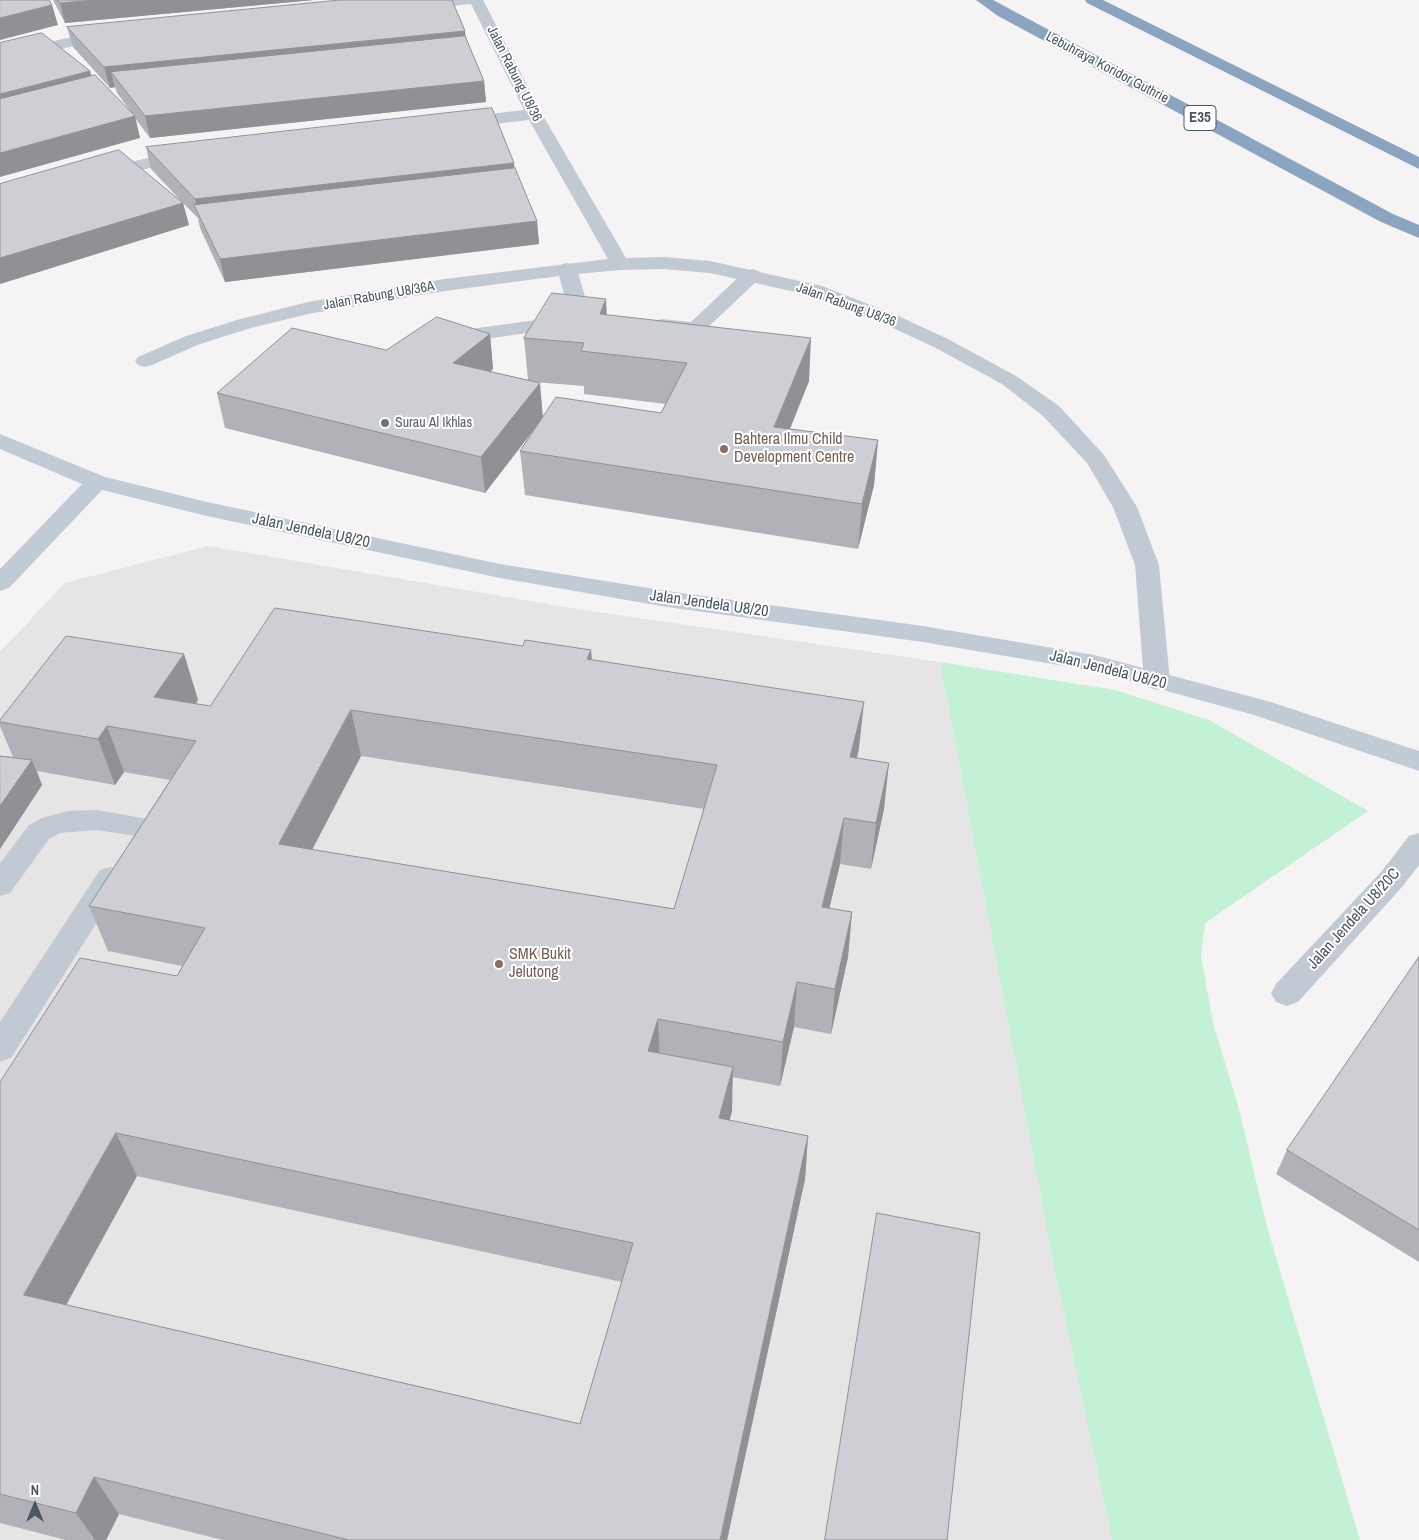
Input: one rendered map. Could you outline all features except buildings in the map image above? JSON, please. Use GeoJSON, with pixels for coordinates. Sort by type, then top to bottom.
{"type":"FeatureCollection","features":[{"type":"Feature","properties":{"kind":"highway","name":"Lebuhraya Koridor Guthrie"},"geometry":{"type":"LineString","coordinates":[[983,0],[1003,13],[1370,209],[1419,232]]}},
{"type":"Feature","properties":{"kind":"highway"},"geometry":{"type":"LineString","coordinates":[[1092,0],[1419,164]]}},
{"type":"Feature","properties":{"kind":"street"},"geometry":{"type":"LineString","coordinates":[[402,6],[470,0]]}},
{"type":"Feature","properties":{"kind":"street","name":"Jalan Rabung U8/36"},"geometry":{"type":"LineString","coordinates":[[476,0],[534,114],[620,264],[664,263],[710,267],[815,290],[941,343],[1009,380],[1051,411],[1096,460],[1125,507],[1147,565],[1157,681]]}},
{"type":"Feature","properties":{"kind":"street"},"geometry":{"type":"LineString","coordinates":[[0,58],[51,45],[120,32]]}},
{"type":"Feature","properties":{"kind":"street"},"geometry":{"type":"LineString","coordinates":[[446,124],[534,114]]}},
{"type":"Feature","properties":{"kind":"street"},"geometry":{"type":"LineString","coordinates":[[82,180],[154,160],[204,151]]}},
{"type":"Feature","properties":{"kind":"street","name":"Jalan Rabung U8/36A"},"geometry":{"type":"LineString","coordinates":[[145,361],[192,340],[244,324],[308,308],[445,285],[620,264]]}},
{"type":"Feature","properties":{"kind":"street"},"geometry":{"type":"LineString","coordinates":[[432,340],[562,322],[576,316],[578,307],[567,269]]}},
{"type":"Feature","properties":{"kind":"street"},"geometry":{"type":"LineString","coordinates":[[696,328],[752,275]]}},
{"type":"Feature","properties":{"kind":"street"},"geometry":{"type":"LineString","coordinates":[[654,325],[724,330]]}},
{"type":"Feature","properties":{"kind":"street","name":"Jalan Jendela U8/20"},"geometry":{"type":"LineString","coordinates":[[0,442],[98,482],[216,511],[500,570],[667,599],[1031,652],[1094,663],[1262,708],[1419,761]]}},
{"type":"Feature","properties":{"kind":"street"},"geometry":{"type":"LineString","coordinates":[[0,583],[98,482]]}},
{"type":"Feature","properties":{"kind":"street"},"geometry":{"type":"LineString","coordinates":[[0,885],[38,832],[52,825],[68,821],[151,815],[0,1049]]}},
{"type":"Feature","properties":{"kind":"street","name":"Jalan Jendela U8/20C"},"geometry":{"type":"LineString","coordinates":[[1287,992],[1392,879],[1419,844]]}},
{"type":"Feature","properties":{"kind":"shaded area","name":"SMK Bukit Jelutong"},"geometry":{"type":"Polygon","coordinates":[[[208,546],[577,609],[940,662],[1054,1267],[1112,1540],[0,1540],[0,652],[65,583],[208,546]]]}},
{"type":"Feature","properties":{"kind":"green space"},"geometry":{"type":"Polygon","coordinates":[[[940,662],[1115,690],[1209,720],[1368,811],[1205,923],[1201,956],[1213,1023],[1239,1109],[1267,1227],[1360,1540],[1112,1540],[1054,1267],[940,662]]]}},
{"type":"Feature","properties":{"kind":"place","name":"Surau Al Ikhlas"},"geometry":{"type":"Point","coordinates":[385,423]}},
{"type":"Feature","properties":{"kind":"place","name":"Bahtera Ilmu Child Development Centre"},"geometry":{"type":"Point","coordinates":[724,449]}},
{"type":"Feature","properties":{"kind":"place","name":"SMK Bukit Jelutong"},"geometry":{"type":"Point","coordinates":[499,964]}}]}
